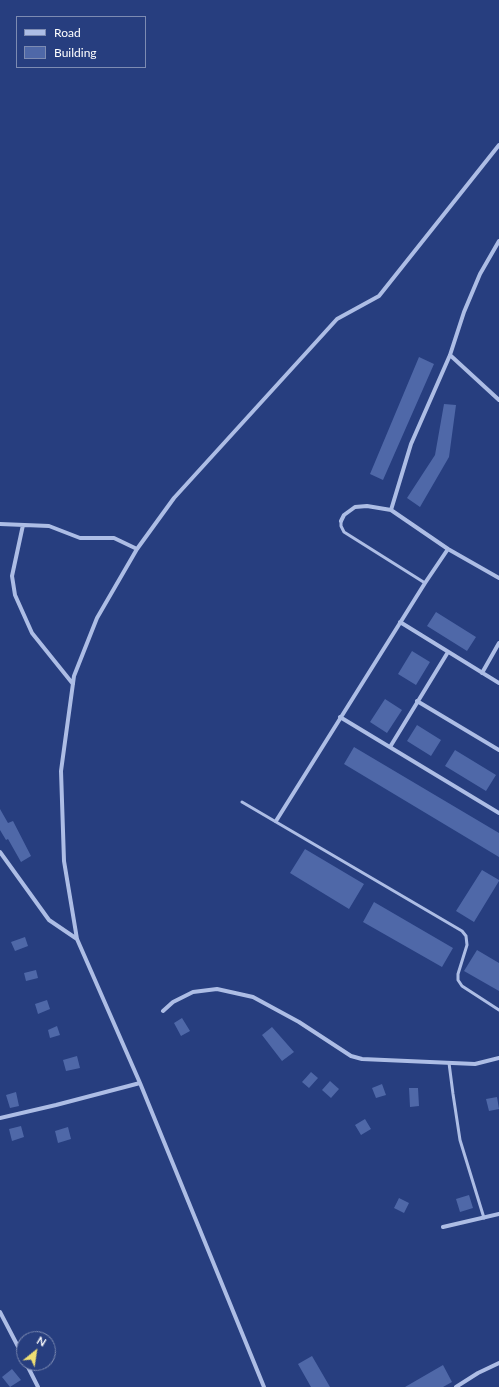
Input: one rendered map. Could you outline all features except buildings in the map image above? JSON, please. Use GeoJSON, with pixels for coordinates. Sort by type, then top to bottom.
{"type":"FeatureCollection","features":[{"type":"Feature","properties":{"kind":"street"},"geometry":{"type":"LineString","coordinates":[[264,1387],[140,1083],[77,939],[64,861],[61,771],[74,676],[97,618],[137,549],[174,498],[337,319],[379,296],[499,145]]}},
{"type":"Feature","properties":{"kind":"street"},"geometry":{"type":"LineString","coordinates":[[391,510],[411,444],[450,355],[464,312],[480,274],[499,241]]}},
{"type":"Feature","properties":{"kind":"street"},"geometry":{"type":"LineString","coordinates":[[450,355],[499,400]]}},
{"type":"Feature","properties":{"kind":"street"},"geometry":{"type":"LineString","coordinates":[[341,521],[344,515],[354,507],[367,506],[391,510],[448,549],[499,578]]}},
{"type":"Feature","properties":{"kind":"street"},"geometry":{"type":"LineString","coordinates":[[0,524],[49,526],[80,538],[114,538],[137,549]]}},
{"type":"Feature","properties":{"kind":"street"},"geometry":{"type":"LineString","coordinates":[[23,525],[12,576],[16,595],[32,633],[73,684]]}},
{"type":"Feature","properties":{"kind":"street"},"geometry":{"type":"LineString","coordinates":[[276,821],[400,622],[448,549]]}},
{"type":"Feature","properties":{"kind":"street"},"geometry":{"type":"LineString","coordinates":[[400,622],[499,683]]}},
{"type":"Feature","properties":{"kind":"street"},"geometry":{"type":"LineString","coordinates":[[482,672],[499,643]]}},
{"type":"Feature","properties":{"kind":"street"},"geometry":{"type":"LineString","coordinates":[[390,747],[448,652]]}},
{"type":"Feature","properties":{"kind":"street"},"geometry":{"type":"LineString","coordinates":[[417,701],[499,750]]}},
{"type":"Feature","properties":{"kind":"street"},"geometry":{"type":"LineString","coordinates":[[340,717],[499,812]]}},
{"type":"Feature","properties":{"kind":"street"},"geometry":{"type":"LineString","coordinates":[[0,852],[49,920],[77,939]]}},
{"type":"Feature","properties":{"kind":"street"},"geometry":{"type":"LineString","coordinates":[[162,1011],[173,1002],[193,992],[217,989],[253,997],[299,1022],[351,1056],[362,1059],[475,1064],[499,1058]]}},
{"type":"Feature","properties":{"kind":"street"},"geometry":{"type":"LineString","coordinates":[[0,1118],[140,1083]]}},
{"type":"Feature","properties":{"kind":"street"},"geometry":{"type":"LineString","coordinates":[[442,1227],[499,1214]]}},
{"type":"Feature","properties":{"kind":"street"},"geometry":{"type":"LineString","coordinates":[[0,1312],[16,1343]]}},
{"type":"Feature","properties":{"kind":"street"},"geometry":{"type":"LineString","coordinates":[[456,1387],[478,1373],[499,1363]]}},
{"type":"Feature","properties":{"kind":"street"},"geometry":{"type":"LineString","coordinates":[[30,1371],[38,1387]]}},
{"type":"Feature","properties":{"kind":"lane"},"geometry":{"type":"LineString","coordinates":[[341,521],[341,526],[344,532],[425,583]]}},
{"type":"Feature","properties":{"kind":"lane"},"geometry":{"type":"LineString","coordinates":[[242,802],[462,930],[466,936],[467,945],[458,974],[458,980],[462,986],[499,1010]]}},
{"type":"Feature","properties":{"kind":"lane"},"geometry":{"type":"LineString","coordinates":[[449,1063],[452,1094],[460,1140],[484,1218]]}}]}
